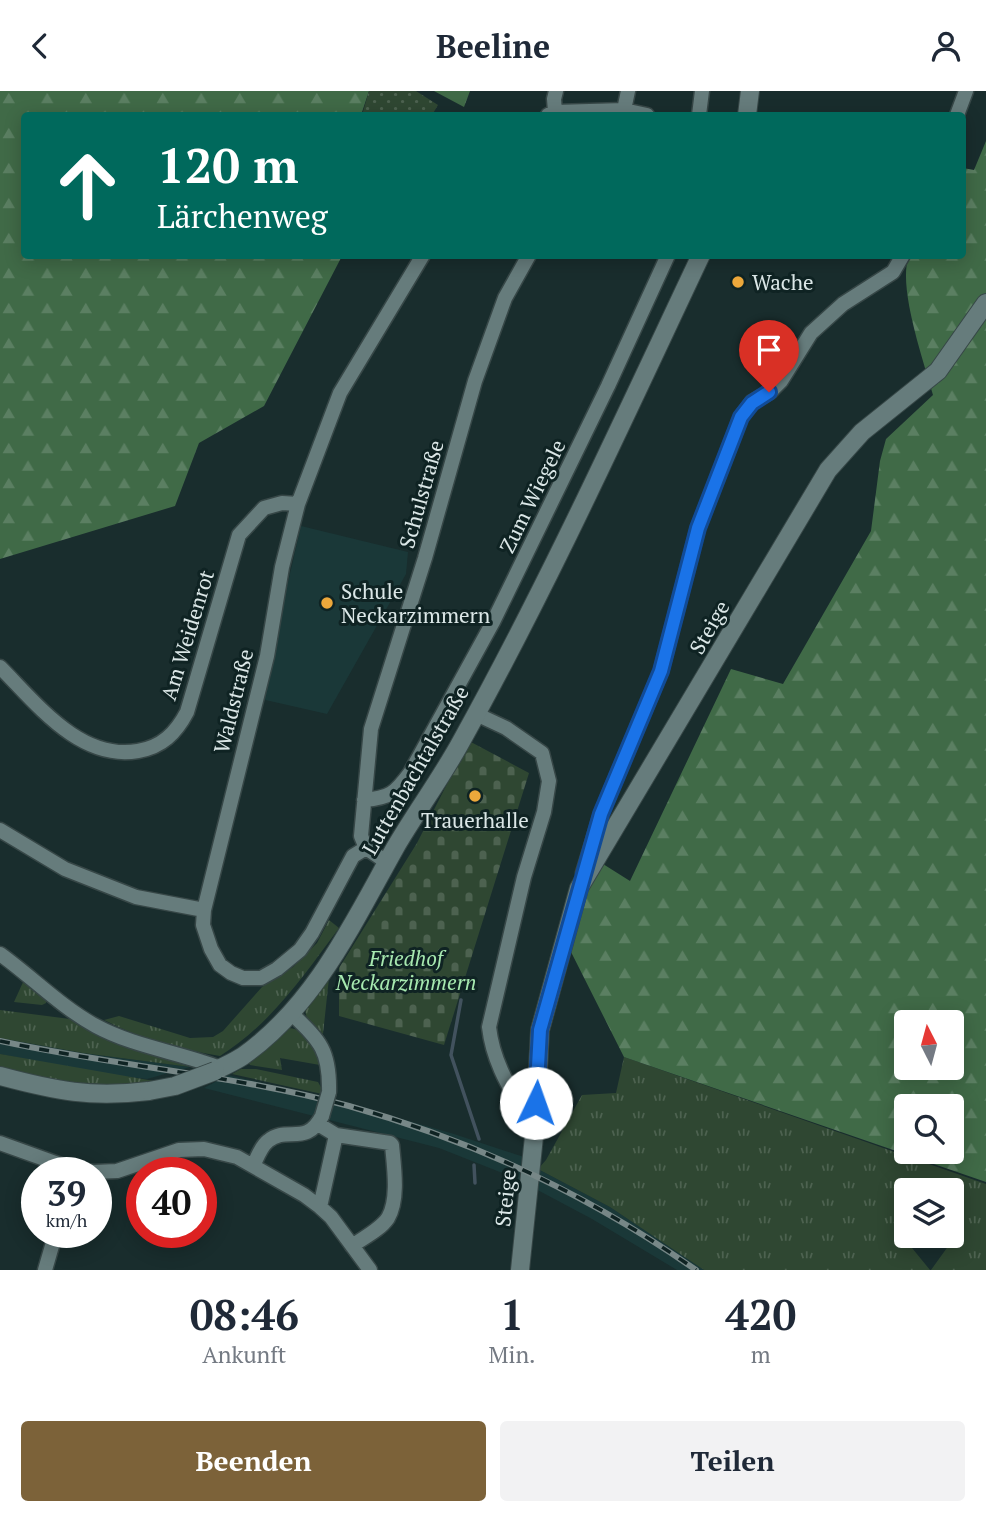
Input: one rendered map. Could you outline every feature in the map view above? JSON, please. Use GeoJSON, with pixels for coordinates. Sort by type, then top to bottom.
{"type":"FeatureCollection","features":[{"type":"Feature","properties":{"kind":"street"},"geometry":{"type":"LineString","coordinates":[[551,112],[556,91]]}},
{"type":"Feature","properties":{"kind":"street"},"geometry":{"type":"LineString","coordinates":[[624,110],[628,91]]}},
{"type":"Feature","properties":{"kind":"street"},"geometry":{"type":"LineString","coordinates":[[699,112],[702,91]]}},
{"type":"Feature","properties":{"kind":"street"},"geometry":{"type":"LineString","coordinates":[[747,112],[750,91]]}},
{"type":"Feature","properties":{"kind":"street"},"geometry":{"type":"LineString","coordinates":[[958,112],[966,91]]}},
{"type":"Feature","properties":{"kind":"street"},"geometry":{"type":"LineString","coordinates":[[614,112],[633,112]]}},
{"type":"Feature","properties":{"kind":"street","name":"Waldstraße"},"geometry":{"type":"LineString","coordinates":[[366,848],[353,856],[312,933],[300,950],[277,969],[261,978],[243,978],[231,974],[220,965],[203,926],[204,910],[267,656],[282,567],[298,503],[340,393],[421,259]]}},
{"type":"Feature","properties":{"kind":"street","name":"Schulstraße"},"geometry":{"type":"LineString","coordinates":[[366,848],[361,836],[371,729],[425,558],[475,381],[505,298],[527,259]]}},
{"type":"Feature","properties":{"kind":"street","name":"Zum Wiegele"},"geometry":{"type":"LineString","coordinates":[[364,800],[387,797],[397,790],[410,773],[494,622],[666,259]]}},
{"type":"Feature","properties":{"kind":"street","name":"Luttenbachtalstraße"},"geometry":{"type":"LineString","coordinates":[[0,1076],[79,1094],[115,1095],[174,1086],[241,1057],[291,1013],[333,958],[461,742],[588,494],[699,259]]}},
{"type":"Feature","properties":{"kind":"street"},"geometry":{"type":"LineString","coordinates":[[579,888],[601,814],[661,671],[698,528],[741,417],[752,403],[781,381],[811,333],[821,323],[843,304],[893,272],[901,259]]}},
{"type":"Feature","properties":{"kind":"street","name":"Steige"},"geometry":{"type":"LineString","coordinates":[[520,1270],[535,1127],[540,1030],[579,888],[828,470],[862,432],[938,371],[986,303]]}},
{"type":"Feature","properties":{"kind":"street","name":"Am Weidenrot"},"geometry":{"type":"LineString","coordinates":[[0,667],[50,717],[81,741],[106,751],[129,753],[149,749],[178,730],[187,712],[239,535],[264,508],[282,503],[298,503]]}},
{"type":"Feature","properties":{"kind":"street"},"geometry":{"type":"LineString","coordinates":[[476,714],[506,728],[542,753],[549,781],[544,812],[524,877],[489,1027],[498,1067],[528,1120],[535,1127]]}},
{"type":"Feature","properties":{"kind":"street"},"geometry":{"type":"LineString","coordinates":[[0,830],[77,874],[136,897],[204,910]]}},
{"type":"Feature","properties":{"kind":"street"},"geometry":{"type":"LineString","coordinates":[[366,848],[388,863]]}},
{"type":"Feature","properties":{"kind":"street"},"geometry":{"type":"LineString","coordinates":[[0,954],[95,1026],[217,1069]]}},
{"type":"Feature","properties":{"kind":"street"},"geometry":{"type":"LineString","coordinates":[[253,1165],[266,1142],[305,1134],[320,1120],[329,1092],[327,1056],[321,1043],[291,1013]]}},
{"type":"Feature","properties":{"kind":"street"},"geometry":{"type":"LineString","coordinates":[[320,1120],[336,1135],[392,1145],[392,1208],[387,1220],[380,1227],[352,1247]]}},
{"type":"Feature","properties":{"kind":"street"},"geometry":{"type":"LineString","coordinates":[[320,1207],[336,1135]]}},
{"type":"Feature","properties":{"kind":"street"},"geometry":{"type":"LineString","coordinates":[[0,1143],[38,1157]]}},
{"type":"Feature","properties":{"kind":"street"},"geometry":{"type":"LineString","coordinates":[[112,1171],[179,1150],[204,1149],[237,1157],[320,1207],[331,1217],[370,1270]]}},
{"type":"Feature","properties":{"kind":"street"},"geometry":{"type":"LineString","coordinates":[[45,1270],[51,1248]]}},
{"type":"Feature","properties":{"kind":"shaded area"},"geometry":{"type":"Polygon","coordinates":[[[301,526],[408,552],[406,574],[327,714],[261,699],[301,526]]]}},
{"type":"Feature","properties":{"kind":"shaded area"},"geometry":{"type":"Polygon","coordinates":[[[0,1038],[83,1053],[190,1067],[147,1079],[104,1074],[0,1054],[0,1038]]]}},
{"type":"Feature","properties":{"kind":"shaded area"},"geometry":{"type":"Polygon","coordinates":[[[228,1075],[335,1100],[527,1158],[538,1169],[610,1207],[704,1270],[677,1270],[592,1219],[515,1178],[439,1148],[204,1088],[228,1075]]]}},
{"type":"Feature","properties":{"kind":"green space"},"geometry":{"type":"Polygon","coordinates":[[[0,91],[369,91],[362,112],[21,112],[21,259],[340,259],[264,406],[199,443],[175,506],[0,559],[0,91]]]}},
{"type":"Feature","properties":{"kind":"green space"},"geometry":{"type":"Polygon","coordinates":[[[369,91],[416,91],[438,105],[434,112],[363,112],[369,91]]]}},
{"type":"Feature","properties":{"kind":"green space"},"geometry":{"type":"Polygon","coordinates":[[[434,91],[470,91],[464,107],[434,91]]]}},
{"type":"Feature","properties":{"kind":"green space"},"geometry":{"type":"Polygon","coordinates":[[[986,141],[986,1182],[934,1164],[964,1164],[964,1094],[894,1094],[894,1150],[624,1057],[567,944],[579,900],[603,864],[630,881],[731,669],[783,684],[871,531],[880,461],[886,439],[933,395],[909,304],[906,286],[908,259],[966,259],[966,169],[974,170],[986,141]]]}},
{"type":"Feature","properties":{"kind":"green space","name":"Friedhof Neckarzimmern"},"geometry":{"type":"Polygon","coordinates":[[[469,741],[529,773],[444,1045],[339,1016],[339,968],[417,843],[469,741]]]}},
{"type":"Feature","properties":{"kind":"green space"},"geometry":{"type":"Polygon","coordinates":[[[329,920],[339,928],[299,981],[271,1014],[220,1056],[160,1042],[104,1020],[119,1016],[190,1038],[213,1037],[223,1031],[262,987],[293,967],[317,943],[329,920]]]}},
{"type":"Feature","properties":{"kind":"green space"},"geometry":{"type":"Polygon","coordinates":[[[329,978],[323,1034],[310,1022],[306,1007],[329,978]]]}},
{"type":"Feature","properties":{"kind":"green space"},"geometry":{"type":"Polygon","coordinates":[[[24,980],[47,997],[46,1003],[42,1005],[14,1002],[24,980]]]}},
{"type":"Feature","properties":{"kind":"green space"},"geometry":{"type":"Polygon","coordinates":[[[0,1010],[70,1019],[129,1047],[190,1067],[83,1053],[0,1038],[0,1010]]]}},
{"type":"Feature","properties":{"kind":"green space"},"geometry":{"type":"Polygon","coordinates":[[[289,1028],[306,1036],[314,1047],[320,1065],[280,1058],[282,1070],[250,1065],[248,1062],[289,1028]]]}},
{"type":"Feature","properties":{"kind":"green space"},"geometry":{"type":"Polygon","coordinates":[[[0,1054],[154,1081],[96,1085],[58,1080],[0,1068],[0,1054]]]}},
{"type":"Feature","properties":{"kind":"green space"},"geometry":{"type":"Polygon","coordinates":[[[624,1057],[894,1152],[894,1164],[929,1164],[986,1184],[986,1270],[931,1270],[947,1248],[964,1248],[964,1178],[894,1178],[894,1248],[912,1248],[930,1270],[704,1270],[610,1207],[538,1169],[546,1160],[582,1095],[616,1093],[624,1057]]]}},
{"type":"Feature","properties":{"kind":"green space"},"geometry":{"type":"Polygon","coordinates":[[[241,1069],[256,1069],[318,1082],[323,1091],[322,1094],[232,1074],[241,1069]]]}},
{"type":"Feature","properties":{"kind":"waterway"},"geometry":{"type":"LineString","coordinates":[[461,1000],[451,1055],[479,1139]]}},
{"type":"Feature","properties":{"kind":"waterway"},"geometry":{"type":"LineString","coordinates":[[474,1165],[475,1183]]}},
{"type":"Feature","properties":{"kind":"railway"},"geometry":{"type":"LineString","coordinates":[[0,1041],[263,1086],[396,1120],[486,1153],[530,1173],[614,1218],[696,1270]]}},
{"type":"Feature","properties":{"kind":"place","name":"Wache"},"geometry":{"type":"Point","coordinates":[738,282]}},
{"type":"Feature","properties":{"kind":"place","name":"Schule Neckarzimmern"},"geometry":{"type":"Point","coordinates":[327,603]}},
{"type":"Feature","properties":{"kind":"place","name":"Trauerhalle"},"geometry":{"type":"Point","coordinates":[475,796]}},
{"type":"Feature","properties":{"kind":"route"},"geometry":{"type":"LineString","coordinates":[[536,1103],[540,1030],[570,916],[601,814],[661,671],[698,528],[741,417],[752,403],[769,392]]}}]}
